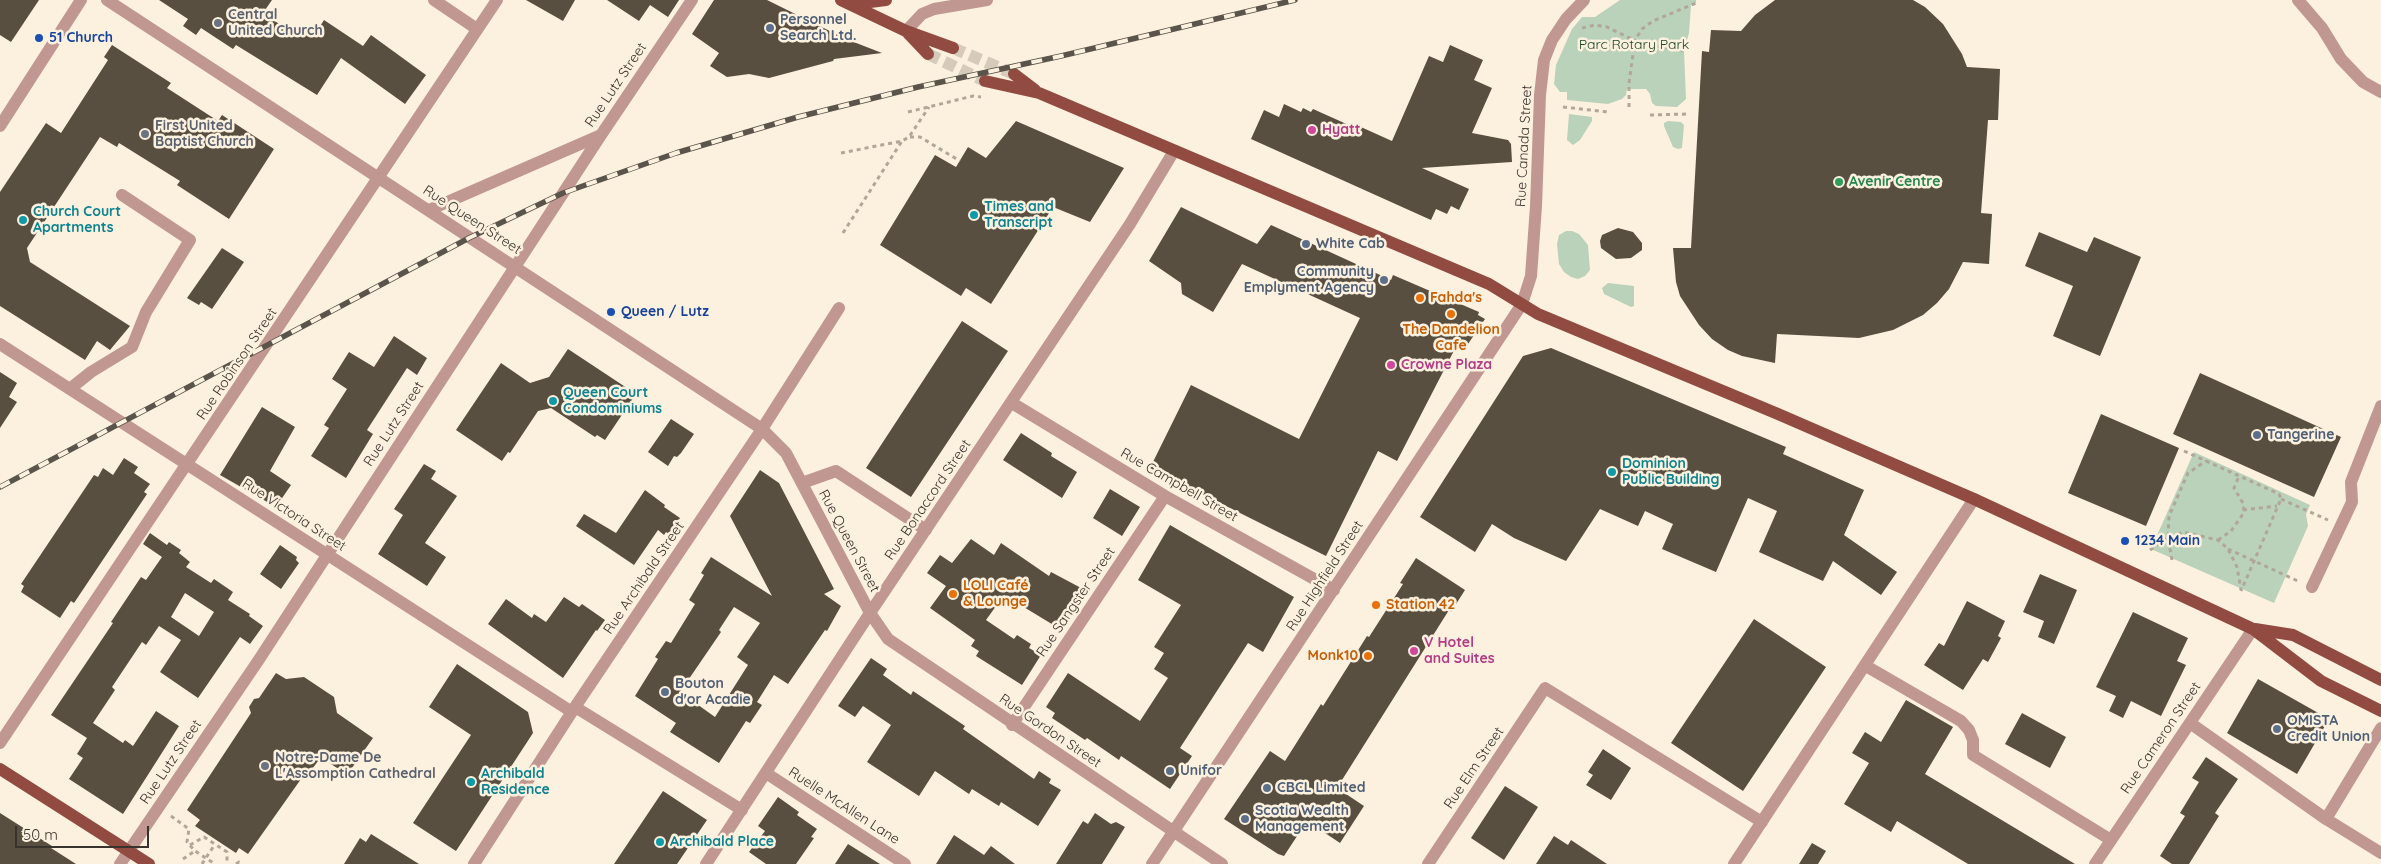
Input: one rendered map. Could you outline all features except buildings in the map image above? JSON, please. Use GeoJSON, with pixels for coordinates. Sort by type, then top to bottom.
{"type":"FeatureCollection","features":[{"type":"Feature","properties":{"kind":"main road"},"geometry":{"type":"LineString","coordinates":[[841,0],[906,31],[954,48]]}},
{"type":"Feature","properties":{"kind":"main road"},"geometry":{"type":"LineString","coordinates":[[852,0],[870,2],[886,0]]}},
{"type":"Feature","properties":{"kind":"main road"},"geometry":{"type":"LineString","coordinates":[[906,31],[928,54]]}},
{"type":"Feature","properties":{"kind":"main road"},"geometry":{"type":"LineString","coordinates":[[1014,74],[1039,93]]}},
{"type":"Feature","properties":{"kind":"main road"},"geometry":{"type":"LineString","coordinates":[[985,81],[1039,93],[1489,284],[1538,314],[1778,414],[1974,499],[2253,629],[2321,681],[2381,711]]}},
{"type":"Feature","properties":{"kind":"main road"},"geometry":{"type":"LineString","coordinates":[[2253,629],[2293,635],[2381,680]]}},
{"type":"Feature","properties":{"kind":"main road"},"geometry":{"type":"LineString","coordinates":[[0,769],[149,864]]}},
{"type":"Feature","properties":{"kind":"street"},"geometry":{"type":"LineString","coordinates":[[0,126],[81,0]]}},
{"type":"Feature","properties":{"kind":"street","name":"Rue Queen Street"},"geometry":{"type":"LineString","coordinates":[[107,0],[762,429],[786,453],[870,613]]}},
{"type":"Feature","properties":{"kind":"street"},"geometry":{"type":"LineString","coordinates":[[434,0],[477,29]]}},
{"type":"Feature","properties":{"kind":"street","name":"Rue Robinson Street"},"geometry":{"type":"LineString","coordinates":[[0,743],[497,0]]}},
{"type":"Feature","properties":{"kind":"street","name":"Rue Lutz Street"},"geometry":{"type":"LineString","coordinates":[[120,864],[258,661],[600,135],[692,0]]}},
{"type":"Feature","properties":{"kind":"street"},"geometry":{"type":"LineString","coordinates":[[906,31],[922,14],[934,9],[987,0]]}},
{"type":"Feature","properties":{"kind":"street","name":"Rue Canada Street"},"geometry":{"type":"LineString","coordinates":[[1522,304],[1531,276],[1536,206],[1540,95],[1544,60],[1552,40],[1566,19],[1584,0]]}},
{"type":"Feature","properties":{"kind":"street"},"geometry":{"type":"LineString","coordinates":[[2298,0],[2322,28],[2341,59],[2363,82],[2381,92]]}},
{"type":"Feature","properties":{"kind":"street"},"geometry":{"type":"LineString","coordinates":[[429,210],[600,135]]}},
{"type":"Feature","properties":{"kind":"street","name":"Rue Bonaccord Street"},"geometry":{"type":"LineString","coordinates":[[706,864],[870,613],[1130,224],[1174,151]]}},
{"type":"Feature","properties":{"kind":"street"},"geometry":{"type":"LineString","coordinates":[[71,388],[91,372],[132,347],[146,312],[190,240],[122,195]]}},
{"type":"Feature","properties":{"kind":"street","name":"Rue Highfield Street"},"geometry":{"type":"LineString","coordinates":[[1152,864],[1522,304]]}},
{"type":"Feature","properties":{"kind":"street","name":"Rue Archibald Street"},"geometry":{"type":"LineString","coordinates":[[474,864],[573,709],[762,429],[839,308]]}},
{"type":"Feature","properties":{"kind":"street","name":"Rue Victoria Street"},"geometry":{"type":"LineString","coordinates":[[0,344],[71,388],[122,424],[188,463],[326,554],[573,709],[742,810]]}},
{"type":"Feature","properties":{"kind":"street","name":"Rue Campbell Street"},"geometry":{"type":"LineString","coordinates":[[1012,403],[1165,496],[1334,590]]}},
{"type":"Feature","properties":{"kind":"street"},"geometry":{"type":"LineString","coordinates":[[2312,587],[2352,502],[2351,482],[2381,406]]}},
{"type":"Feature","properties":{"kind":"street","name":"Rue Queen Street"},"geometry":{"type":"LineString","coordinates":[[802,483],[836,471],[926,530]]}},
{"type":"Feature","properties":{"kind":"street","name":"Rue Sangster Street"},"geometry":{"type":"LineString","coordinates":[[1012,725],[1165,496]]}},
{"type":"Feature","properties":{"kind":"street"},"geometry":{"type":"LineString","coordinates":[[1734,864],[1866,666],[1974,499]]}},
{"type":"Feature","properties":{"kind":"street","name":"Rue Gordon Street"},"geometry":{"type":"LineString","coordinates":[[870,613],[888,639],[1012,725],[1222,864]]}},
{"type":"Feature","properties":{"kind":"street","name":"Rue Cameron Street"},"geometry":{"type":"LineString","coordinates":[[2095,864],[2253,629]]}},
{"type":"Feature","properties":{"kind":"street"},"geometry":{"type":"LineString","coordinates":[[1866,666],[1961,721],[1969,730],[1973,740],[1973,755],[2111,840]]}},
{"type":"Feature","properties":{"kind":"street","name":"Rue Elm Street"},"geometry":{"type":"LineString","coordinates":[[1428,864],[1545,688],[1762,822]]}},
{"type":"Feature","properties":{"kind":"street"},"geometry":{"type":"LineString","coordinates":[[2190,723],[2326,819],[2381,853]]}},
{"type":"Feature","properties":{"kind":"street"},"geometry":{"type":"LineString","coordinates":[[2326,819],[2381,728]]}},
{"type":"Feature","properties":{"kind":"street","name":"Ruelle McAllen Lane"},"geometry":{"type":"LineString","coordinates":[[766,773],[905,864]]}},
{"type":"Feature","properties":{"kind":"path"},"geometry":{"type":"LineString","coordinates":[[1629,107],[1629,83],[1636,40],[1642,29],[1653,21],[1696,2],[1696,0]]}},
{"type":"Feature","properties":{"kind":"path"},"geometry":{"type":"LineString","coordinates":[[1582,28],[1595,25],[1606,27],[1636,40],[1684,51]]}},
{"type":"Feature","properties":{"kind":"path"},"geometry":{"type":"LineString","coordinates":[[908,112],[973,96],[987,97]]}},
{"type":"Feature","properties":{"kind":"path"},"geometry":{"type":"LineString","coordinates":[[909,137],[929,107]]}},
{"type":"Feature","properties":{"kind":"path"},"geometry":{"type":"LineString","coordinates":[[1563,107],[1608,112]]}},
{"type":"Feature","properties":{"kind":"path"},"geometry":{"type":"LineString","coordinates":[[1650,115],[1688,114]]}},
{"type":"Feature","properties":{"kind":"path"},"geometry":{"type":"LineString","coordinates":[[841,153],[920,136],[960,161]]}},
{"type":"Feature","properties":{"kind":"path"},"geometry":{"type":"LineString","coordinates":[[843,233],[902,141]]}},
{"type":"Feature","properties":{"kind":"path"},"geometry":{"type":"LineString","coordinates":[[2184,451],[2280,494],[2281,499],[2241,591],[2237,567],[2228,549]]}},
{"type":"Feature","properties":{"kind":"path"},"geometry":{"type":"LineString","coordinates":[[2172,560],[2168,538],[2170,516],[2188,473],[2206,461]]}},
{"type":"Feature","properties":{"kind":"path"},"geometry":{"type":"LineString","coordinates":[[2218,540],[2232,531],[2243,514],[2244,505],[2234,488],[2239,476]]}},
{"type":"Feature","properties":{"kind":"path"},"geometry":{"type":"LineString","coordinates":[[2281,499],[2340,525]]}},
{"type":"Feature","properties":{"kind":"path"},"geometry":{"type":"LineString","coordinates":[[2243,510],[2278,506]]}},
{"type":"Feature","properties":{"kind":"path"},"geometry":{"type":"LineString","coordinates":[[2150,550],[2168,538],[2183,532],[2218,540],[2228,549],[2312,587]]}},
{"type":"Feature","properties":{"kind":"path"},"geometry":{"type":"LineString","coordinates":[[171,816],[189,829],[187,842],[195,851],[215,864]]}},
{"type":"Feature","properties":{"kind":"path"},"geometry":{"type":"LineString","coordinates":[[190,845],[204,837],[227,852],[227,864]]}},
{"type":"Feature","properties":{"kind":"path"},"geometry":{"type":"LineString","coordinates":[[202,864],[215,844]]}},
{"type":"Feature","properties":{"kind":"path"},"geometry":{"type":"LineString","coordinates":[[183,859],[195,851]]}},
{"type":"Feature","properties":{"kind":"path"},"geometry":{"type":"LineString","coordinates":[[236,864],[239,862],[242,864]]}},
{"type":"Feature","properties":{"kind":"green space","name":"Parc Rotary Park"},"geometry":{"type":"Polygon","coordinates":[[[1620,0],[1696,0],[1696,3],[1691,5],[1689,33],[1684,51],[1686,99],[1677,107],[1656,106],[1652,103],[1650,94],[1646,89],[1627,89],[1626,95],[1622,99],[1608,104],[1567,100],[1567,92],[1560,92],[1554,84],[1556,65],[1572,29],[1582,17],[1595,17],[1620,0]]]}},
{"type":"Feature","properties":{"kind":"green space"},"geometry":{"type":"Polygon","coordinates":[[[1569,114],[1592,117],[1592,121],[1580,140],[1573,145],[1567,140],[1569,114]]]}},
{"type":"Feature","properties":{"kind":"green space"},"geometry":{"type":"Polygon","coordinates":[[[1668,121],[1681,122],[1684,125],[1682,148],[1673,147],[1664,126],[1664,123],[1668,121]]]}},
{"type":"Feature","properties":{"kind":"green space"},"geometry":{"type":"Polygon","coordinates":[[[1566,231],[1579,234],[1588,245],[1590,270],[1585,276],[1578,279],[1564,272],[1559,264],[1557,244],[1559,235],[1566,231]]]}},
{"type":"Feature","properties":{"kind":"green space"},"geometry":{"type":"Polygon","coordinates":[[[1608,283],[1634,286],[1634,306],[1631,307],[1604,294],[1602,288],[1608,283]]]}},
{"type":"Feature","properties":{"kind":"green space"},"geometry":{"type":"Polygon","coordinates":[[[2194,452],[2310,505],[2306,514],[2308,526],[2274,603],[2151,549],[2194,452]]]}},
{"type":"Feature","properties":{"kind":"tunnel"},"geometry":{"type":"LineString","coordinates":[[953,48],[1014,74]]}},
{"type":"Feature","properties":{"kind":"tunnel"},"geometry":{"type":"LineString","coordinates":[[928,54],[985,81]]}},
{"type":"Feature","properties":{"kind":"railway"},"geometry":{"type":"LineString","coordinates":[[0,487],[469,238],[563,193],[676,153],[798,117],[918,87],[1061,56],[1295,0]]}},
{"type":"Feature","properties":{"kind":"place","name":"Central United Church"},"geometry":{"type":"Point","coordinates":[218,23]}},
{"type":"Feature","properties":{"kind":"place","name":"Personnel Search Ltd."},"geometry":{"type":"Point","coordinates":[770,28]}},
{"type":"Feature","properties":{"kind":"place","name":"51 Church"},"geometry":{"type":"Point","coordinates":[39,38]}},
{"type":"Feature","properties":{"kind":"place","name":"Hyatt"},"geometry":{"type":"Point","coordinates":[1312,130]}},
{"type":"Feature","properties":{"kind":"place","name":"First United Baptist Church"},"geometry":{"type":"Point","coordinates":[145,134]}},
{"type":"Feature","properties":{"kind":"place","name":"Avenir Centre"},"geometry":{"type":"Point","coordinates":[1839,182]}},
{"type":"Feature","properties":{"kind":"place","name":"Times and Transcript"},"geometry":{"type":"Point","coordinates":[974,215]}},
{"type":"Feature","properties":{"kind":"place","name":"Church Court Apartments"},"geometry":{"type":"Point","coordinates":[23,220]}},
{"type":"Feature","properties":{"kind":"place","name":"White Cab"},"geometry":{"type":"Point","coordinates":[1306,244]}},
{"type":"Feature","properties":{"kind":"place","name":"Community Emplyment Agency"},"geometry":{"type":"Point","coordinates":[1384,280]}},
{"type":"Feature","properties":{"kind":"place","name":"Fahda's"},"geometry":{"type":"Point","coordinates":[1420,298]}},
{"type":"Feature","properties":{"kind":"place","name":"Queen / Lutz"},"geometry":{"type":"Point","coordinates":[611,312]}},
{"type":"Feature","properties":{"kind":"place","name":"The Dandelion Cafe"},"geometry":{"type":"Point","coordinates":[1451,314]}},
{"type":"Feature","properties":{"kind":"place","name":"Crowne Plaza"},"geometry":{"type":"Point","coordinates":[1391,365]}},
{"type":"Feature","properties":{"kind":"place","name":"Queen Court Condominiums"},"geometry":{"type":"Point","coordinates":[553,401]}},
{"type":"Feature","properties":{"kind":"place","name":"Tangerine"},"geometry":{"type":"Point","coordinates":[2257,435]}},
{"type":"Feature","properties":{"kind":"place","name":"Dominion Public Building"},"geometry":{"type":"Point","coordinates":[1612,472]}},
{"type":"Feature","properties":{"kind":"place","name":"1234 Main"},"geometry":{"type":"Point","coordinates":[2125,541]}},
{"type":"Feature","properties":{"kind":"place","name":"LOLI Café & Lounge"},"geometry":{"type":"Point","coordinates":[953,594]}},
{"type":"Feature","properties":{"kind":"place","name":"Station 42"},"geometry":{"type":"Point","coordinates":[1376,605]}},
{"type":"Feature","properties":{"kind":"place","name":"V Hotel and Suites"},"geometry":{"type":"Point","coordinates":[1414,651]}},
{"type":"Feature","properties":{"kind":"place","name":"Monk10"},"geometry":{"type":"Point","coordinates":[1368,656]}},
{"type":"Feature","properties":{"kind":"place","name":"Bouton d'or Acadie"},"geometry":{"type":"Point","coordinates":[665,692]}},
{"type":"Feature","properties":{"kind":"place","name":"OMISTA Credit Union"},"geometry":{"type":"Point","coordinates":[2277,729]}},
{"type":"Feature","properties":{"kind":"place","name":"Notre-Dame De L'Assomption Cathedral"},"geometry":{"type":"Point","coordinates":[265,766]}},
{"type":"Feature","properties":{"kind":"place","name":"Unifor"},"geometry":{"type":"Point","coordinates":[1170,771]}},
{"type":"Feature","properties":{"kind":"place","name":"Archibald Residence"},"geometry":{"type":"Point","coordinates":[471,782]}},
{"type":"Feature","properties":{"kind":"place","name":"CBCL Limited"},"geometry":{"type":"Point","coordinates":[1267,788]}},
{"type":"Feature","properties":{"kind":"place","name":"Scotia Wealth Management"},"geometry":{"type":"Point","coordinates":[1245,819]}},
{"type":"Feature","properties":{"kind":"place","name":"Archibald Place"},"geometry":{"type":"Point","coordinates":[660,842]}}]}
